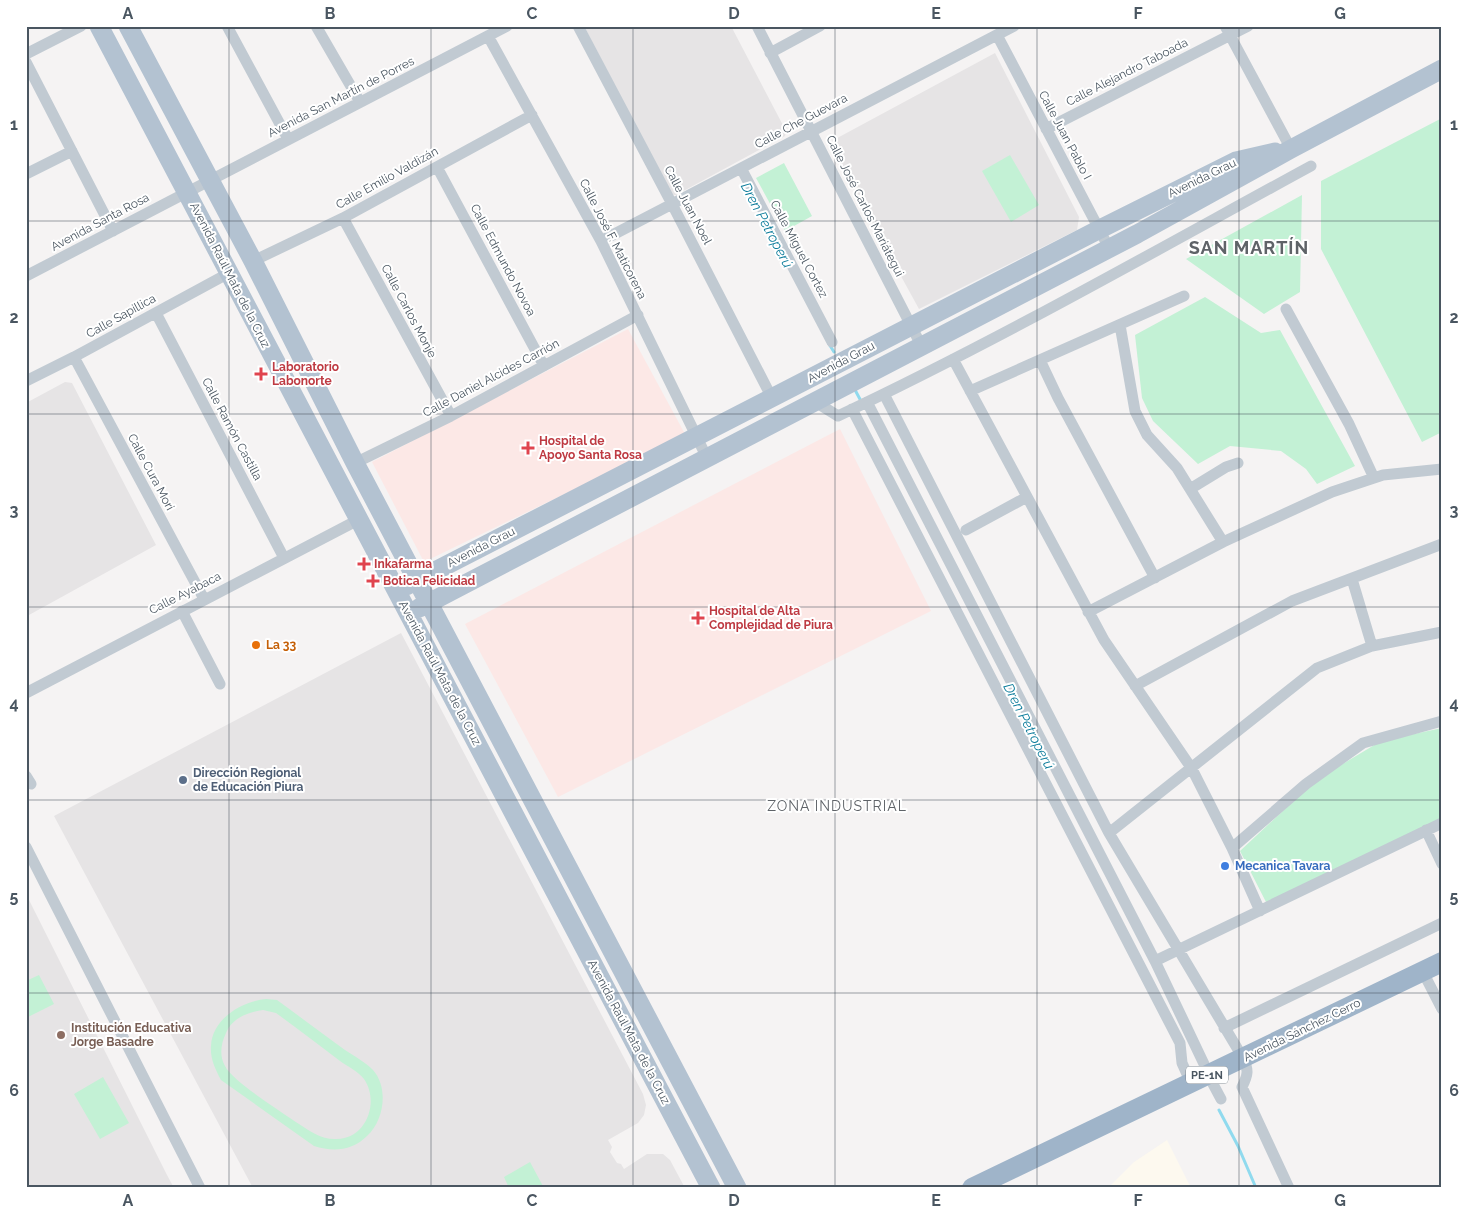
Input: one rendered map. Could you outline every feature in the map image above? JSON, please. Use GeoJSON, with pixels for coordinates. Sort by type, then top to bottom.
{"type":"FeatureCollection","features":[{"type":"Feature","properties":{"kind":"highway","name":"Avenida Sánchez Cerro"},"geometry":{"type":"LineString","coordinates":[[972,1188],[1442,962]]}},
{"type":"Feature","properties":{"kind":"main road","name":"Avenida Raúl Mata de la Cruz"},"geometry":{"type":"LineString","coordinates":[[99,26],[711,1188]]}},
{"type":"Feature","properties":{"kind":"main road","name":"Avenida Raúl Mata de la Cruz"},"geometry":{"type":"LineString","coordinates":[[128,26],[253,261],[355,463],[737,1188]]}},
{"type":"Feature","properties":{"kind":"main road","name":"Avenida Grau"},"geometry":{"type":"LineString","coordinates":[[409,614],[1110,248],[1442,69]]}},
{"type":"Feature","properties":{"kind":"main road","name":"Avenida Grau"},"geometry":{"type":"LineString","coordinates":[[396,591],[697,435],[1236,161],[1291,149]]}},
{"type":"Feature","properties":{"kind":"street"},"geometry":{"type":"LineString","coordinates":[[26,54],[81,26]]}},
{"type":"Feature","properties":{"kind":"street"},"geometry":{"type":"LineString","coordinates":[[227,26],[288,140]]}},
{"type":"Feature","properties":{"kind":"street"},"geometry":{"type":"LineString","coordinates":[[316,26],[360,102]]}},
{"type":"Feature","properties":{"kind":"street","name":"Avenida San Martín de Porres"},"geometry":{"type":"LineString","coordinates":[[187,192],[507,26]]}},
{"type":"Feature","properties":{"kind":"street","name":"Calle Juan Noel"},"geometry":{"type":"LineString","coordinates":[[578,26],[772,398]]}},
{"type":"Feature","properties":{"kind":"street","name":"Calle José Carlos Mariátegui"},"geometry":{"type":"LineString","coordinates":[[757,26],[922,345]]}},
{"type":"Feature","properties":{"kind":"street"},"geometry":{"type":"LineString","coordinates":[[770,53],[820,26]]}},
{"type":"Feature","properties":{"kind":"street","name":"Calle Che Guevara"},"geometry":{"type":"LineString","coordinates":[[601,242],[1014,26]]}},
{"type":"Feature","properties":{"kind":"street","name":"Calle Alejandro Taboada"},"geometry":{"type":"LineString","coordinates":[[1046,129],[1227,31],[1248,26]]}},
{"type":"Feature","properties":{"kind":"street"},"geometry":{"type":"LineString","coordinates":[[1227,31],[1291,149]]}},
{"type":"Feature","properties":{"kind":"street","name":"Calle Juan Pablo I"},"geometry":{"type":"LineString","coordinates":[[997,35],[1110,248]]}},
{"type":"Feature","properties":{"kind":"street","name":"Calle José F. Maticorena"},"geometry":{"type":"LineString","coordinates":[[488,36],[601,242],[708,458]]}},
{"type":"Feature","properties":{"kind":"street"},"geometry":{"type":"LineString","coordinates":[[26,62],[113,231]]}},
{"type":"Feature","properties":{"kind":"street","name":"Calle Emilio Valdizán"},"geometry":{"type":"LineString","coordinates":[[253,261],[343,218],[532,115]]}},
{"type":"Feature","properties":{"kind":"street"},"geometry":{"type":"LineString","coordinates":[[26,174],[72,151]]}},
{"type":"Feature","properties":{"kind":"street"},"geometry":{"type":"LineString","coordinates":[[814,402],[838,416],[953,359],[1311,166]]}},
{"type":"Feature","properties":{"kind":"street","name":"Calle Edmundo Novoa"},"geometry":{"type":"LineString","coordinates":[[437,167],[544,366]]}},
{"type":"Feature","properties":{"kind":"street","name":"Calle Miguel Cortez"},"geometry":{"type":"LineString","coordinates":[[741,168],[832,342]]}},
{"type":"Feature","properties":{"kind":"street","name":"Avenida Santa Rosa"},"geometry":{"type":"LineString","coordinates":[[26,276],[187,192]]}},
{"type":"Feature","properties":{"kind":"street","name":"Calle Carlos Monje"},"geometry":{"type":"LineString","coordinates":[[343,218],[451,416]]}},
{"type":"Feature","properties":{"kind":"street","name":"Calle Sapillica"},"geometry":{"type":"LineString","coordinates":[[26,381],[229,273]]}},
{"type":"Feature","properties":{"kind":"street"},"geometry":{"type":"LineString","coordinates":[[970,391],[1184,296]]}},
{"type":"Feature","properties":{"kind":"street"},"geometry":{"type":"LineString","coordinates":[[1286,309],[1349,424],[1374,478]]}},
{"type":"Feature","properties":{"kind":"street","name":"Calle Ramón Castilla"},"geometry":{"type":"LineString","coordinates":[[156,313],[284,558]]}},
{"type":"Feature","properties":{"kind":"street","name":"Calle Daniel Alcides Carrión"},"geometry":{"type":"LineString","coordinates":[[355,463],[451,416],[638,315]]}},
{"type":"Feature","properties":{"kind":"street"},"geometry":{"type":"LineString","coordinates":[[1120,325],[1136,411],[1140,422],[1147,435],[1177,468],[1223,542]]}},
{"type":"Feature","properties":{"kind":"street","name":"Calle Cura Mori"},"geometry":{"type":"LineString","coordinates":[[74,357],[204,599]]}},
{"type":"Feature","properties":{"kind":"street"},"geometry":{"type":"LineString","coordinates":[[953,359],[1104,640],[1192,769],[1232,848],[1260,911]]}},
{"type":"Feature","properties":{"kind":"street"},"geometry":{"type":"LineString","coordinates":[[1040,360],[1058,398],[1155,578]]}},
{"type":"Feature","properties":{"kind":"street"},"geometry":{"type":"LineString","coordinates":[[884,394],[1109,834],[1179,948],[1243,1058],[1248,1069],[1248,1076],[1242,1087],[1289,1188]]}},
{"type":"Feature","properties":{"kind":"street"},"geometry":{"type":"LineString","coordinates":[[867,402],[1155,961],[1204,1064]]}},
{"type":"Feature","properties":{"kind":"street"},"geometry":{"type":"LineString","coordinates":[[852,409],[1180,1043],[1182,1064],[1191,1083]]}},
{"type":"Feature","properties":{"kind":"street"},"geometry":{"type":"LineString","coordinates":[[1190,489],[1226,467],[1238,463]]}},
{"type":"Feature","properties":{"kind":"street"},"geometry":{"type":"LineString","coordinates":[[1088,612],[1223,542],[1332,492],[1383,475],[1442,469]]}},
{"type":"Feature","properties":{"kind":"street"},"geometry":{"type":"LineString","coordinates":[[966,530],[1027,497]]}},
{"type":"Feature","properties":{"kind":"street","name":"Calle Ayabaca"},"geometry":{"type":"LineString","coordinates":[[26,693],[182,610],[358,520]]}},
{"type":"Feature","properties":{"kind":"street"},"geometry":{"type":"LineString","coordinates":[[1135,686],[1292,601],[1442,544]]}},
{"type":"Feature","properties":{"kind":"street"},"geometry":{"type":"LineString","coordinates":[[1352,579],[1372,646]]}},
{"type":"Feature","properties":{"kind":"street"},"geometry":{"type":"LineString","coordinates":[[182,610],[220,684]]}},
{"type":"Feature","properties":{"kind":"street"},"geometry":{"type":"LineString","coordinates":[[1109,834],[1309,673],[1324,664],[1372,646],[1442,632]]}},
{"type":"Feature","properties":{"kind":"street"},"geometry":{"type":"LineString","coordinates":[[1232,848],[1306,784],[1363,743],[1442,722]]}},
{"type":"Feature","properties":{"kind":"street"},"geometry":{"type":"LineString","coordinates":[[1155,961],[1442,823]]}},
{"type":"Feature","properties":{"kind":"street"},"geometry":{"type":"LineString","coordinates":[[1426,830],[1442,864]]}},
{"type":"Feature","properties":{"kind":"street"},"geometry":{"type":"LineString","coordinates":[[26,846],[200,1188]]}},
{"type":"Feature","properties":{"kind":"street"},"geometry":{"type":"LineString","coordinates":[[1224,1028],[1442,923]]}},
{"type":"Feature","properties":{"kind":"street"},"geometry":{"type":"LineString","coordinates":[[1423,972],[1442,1009]]}},
{"type":"Feature","properties":{"kind":"street"},"geometry":{"type":"LineString","coordinates":[[1213,1084],[1221,1099]]}},
{"type":"Feature","properties":{"kind":"shaded area"},"geometry":{"type":"Polygon","coordinates":[[[584,26],[731,26],[786,131],[785,136],[676,195],[672,195],[584,26]]]}},
{"type":"Feature","properties":{"kind":"shaded area"},"geometry":{"type":"Polygon","coordinates":[[[995,53],[1079,217],[1077,230],[919,309],[828,143],[995,53]]]}},
{"type":"Feature","properties":{"kind":"shaded area","name":"Hospital de Apoyo Santa Rosa"},"geometry":{"type":"Polygon","coordinates":[[[628,329],[685,434],[424,562],[372,462],[628,329]]]}},
{"type":"Feature","properties":{"kind":"shaded area"},"geometry":{"type":"Polygon","coordinates":[[[65,382],[72,383],[156,545],[29,615],[26,610],[26,403],[65,382]]]}},
{"type":"Feature","properties":{"kind":"shaded area","name":"Hospital de Alta Complejidad de Piura"},"geometry":{"type":"Polygon","coordinates":[[[840,429],[931,611],[558,797],[465,624],[840,429]]]}},
{"type":"Feature","properties":{"kind":"shaded area"},"geometry":{"type":"Polygon","coordinates":[[[401,633],[643,1094],[646,1105],[644,1115],[638,1123],[608,1140],[612,1147],[610,1152],[617,1163],[621,1164],[624,1169],[647,1154],[663,1154],[670,1160],[685,1188],[253,1188],[54,816],[401,633]]]}},
{"type":"Feature","properties":{"kind":"shaded area","name":"Institución Educativa Jorge Basadre"},"geometry":{"type":"Polygon","coordinates":[[[26,894],[167,1175],[174,1188],[26,1188],[26,894]]]}},
{"type":"Feature","properties":{"kind":"shaded area"},"geometry":{"type":"Polygon","coordinates":[[[1167,1140],[1191,1188],[1108,1188],[1134,1162],[1167,1140]]]}},
{"type":"Feature","properties":{"kind":"green space"},"geometry":{"type":"Polygon","coordinates":[[[1442,118],[1442,432],[1422,442],[1321,249],[1321,181],[1442,118]]]}},
{"type":"Feature","properties":{"kind":"green space"},"geometry":{"type":"Polygon","coordinates":[[[1010,155],[1039,205],[1011,222],[982,171],[1010,155]]]}},
{"type":"Feature","properties":{"kind":"green space"},"geometry":{"type":"Polygon","coordinates":[[[784,163],[812,216],[785,231],[756,178],[784,163]]]}},
{"type":"Feature","properties":{"kind":"green space"},"geometry":{"type":"Polygon","coordinates":[[[1302,195],[1300,292],[1264,314],[1186,259],[1302,195]]]}},
{"type":"Feature","properties":{"kind":"green space"},"geometry":{"type":"Polygon","coordinates":[[[1205,297],[1261,333],[1280,330],[1355,466],[1317,484],[1306,469],[1281,451],[1230,446],[1198,464],[1153,421],[1142,398],[1135,335],[1205,297]]]}},
{"type":"Feature","properties":{"kind":"green space"},"geometry":{"type":"Polygon","coordinates":[[[1442,728],[1442,818],[1267,904],[1240,851],[1316,780],[1381,741],[1442,728]]]}},
{"type":"Feature","properties":{"kind":"green space"},"geometry":{"type":"Polygon","coordinates":[[[39,975],[54,1004],[26,1018],[26,981],[39,975]]]}},
{"type":"Feature","properties":{"kind":"green space"},"geometry":{"type":"Polygon","coordinates":[[[257,1000],[277,1000],[373,1070],[378,1077],[383,1095],[381,1113],[373,1130],[361,1141],[342,1149],[314,1146],[221,1080],[211,1055],[213,1036],[217,1028],[230,1013],[247,1003],[257,1000]],[[263,1010],[257,1011],[246,1014],[232,1023],[222,1045],[221,1054],[225,1066],[247,1088],[317,1135],[337,1139],[356,1133],[363,1126],[370,1108],[369,1088],[362,1076],[276,1013],[263,1010]]]}},
{"type":"Feature","properties":{"kind":"green space"},"geometry":{"type":"Polygon","coordinates":[[[103,1077],[129,1123],[100,1139],[74,1094],[103,1077]]]}},
{"type":"Feature","properties":{"kind":"green space"},"geometry":{"type":"Polygon","coordinates":[[[530,1162],[544,1188],[509,1188],[504,1177],[530,1162]]]}},
{"type":"Feature","properties":{"kind":"waterway","name":"Dren Petroperú"},"geometry":{"type":"LineString","coordinates":[[829,344],[834,352]]}},
{"type":"Feature","properties":{"kind":"waterway","name":"Dren Petroperú"},"geometry":{"type":"LineString","coordinates":[[854,388],[862,403]]}},
{"type":"Feature","properties":{"kind":"waterway","name":"Dren Petroperú"},"geometry":{"type":"LineString","coordinates":[[1219,1110],[1238,1146],[1256,1188]]}},
{"type":"Feature","properties":{"kind":"place","name":"Laboratorio Labonorte"},"geometry":{"type":"Point","coordinates":[261,374]}},
{"type":"Feature","properties":{"kind":"place","name":"Hospital de Apoyo Santa Rosa"},"geometry":{"type":"Point","coordinates":[528,448]}},
{"type":"Feature","properties":{"kind":"place","name":"Inkafarma"},"geometry":{"type":"Point","coordinates":[364,564]}},
{"type":"Feature","properties":{"kind":"place","name":"Botica Felicidad"},"geometry":{"type":"Point","coordinates":[373,581]}},
{"type":"Feature","properties":{"kind":"place","name":"Hospital de Alta Complejidad de Piura"},"geometry":{"type":"Point","coordinates":[698,618]}},
{"type":"Feature","properties":{"kind":"place","name":"La 33"},"geometry":{"type":"Point","coordinates":[256,645]}},
{"type":"Feature","properties":{"kind":"place","name":"Dirección Regional de Educación Piura"},"geometry":{"type":"Point","coordinates":[183,780]}},
{"type":"Feature","properties":{"kind":"place","name":"Mecanica Tavara"},"geometry":{"type":"Point","coordinates":[1225,866]}},
{"type":"Feature","properties":{"kind":"place","name":"Institución Educativa Jorge Basadre"},"geometry":{"type":"Point","coordinates":[61,1035]}},
{"type":"Feature","properties":{"kind":"district","name":"SAN MARTÍN"},"geometry":{"type":"Point","coordinates":[1249,247]}},
{"type":"Feature","properties":{"kind":"district","name":"ZONA INDUSTRIAL"},"geometry":{"type":"Point","coordinates":[837,806]}}]}
